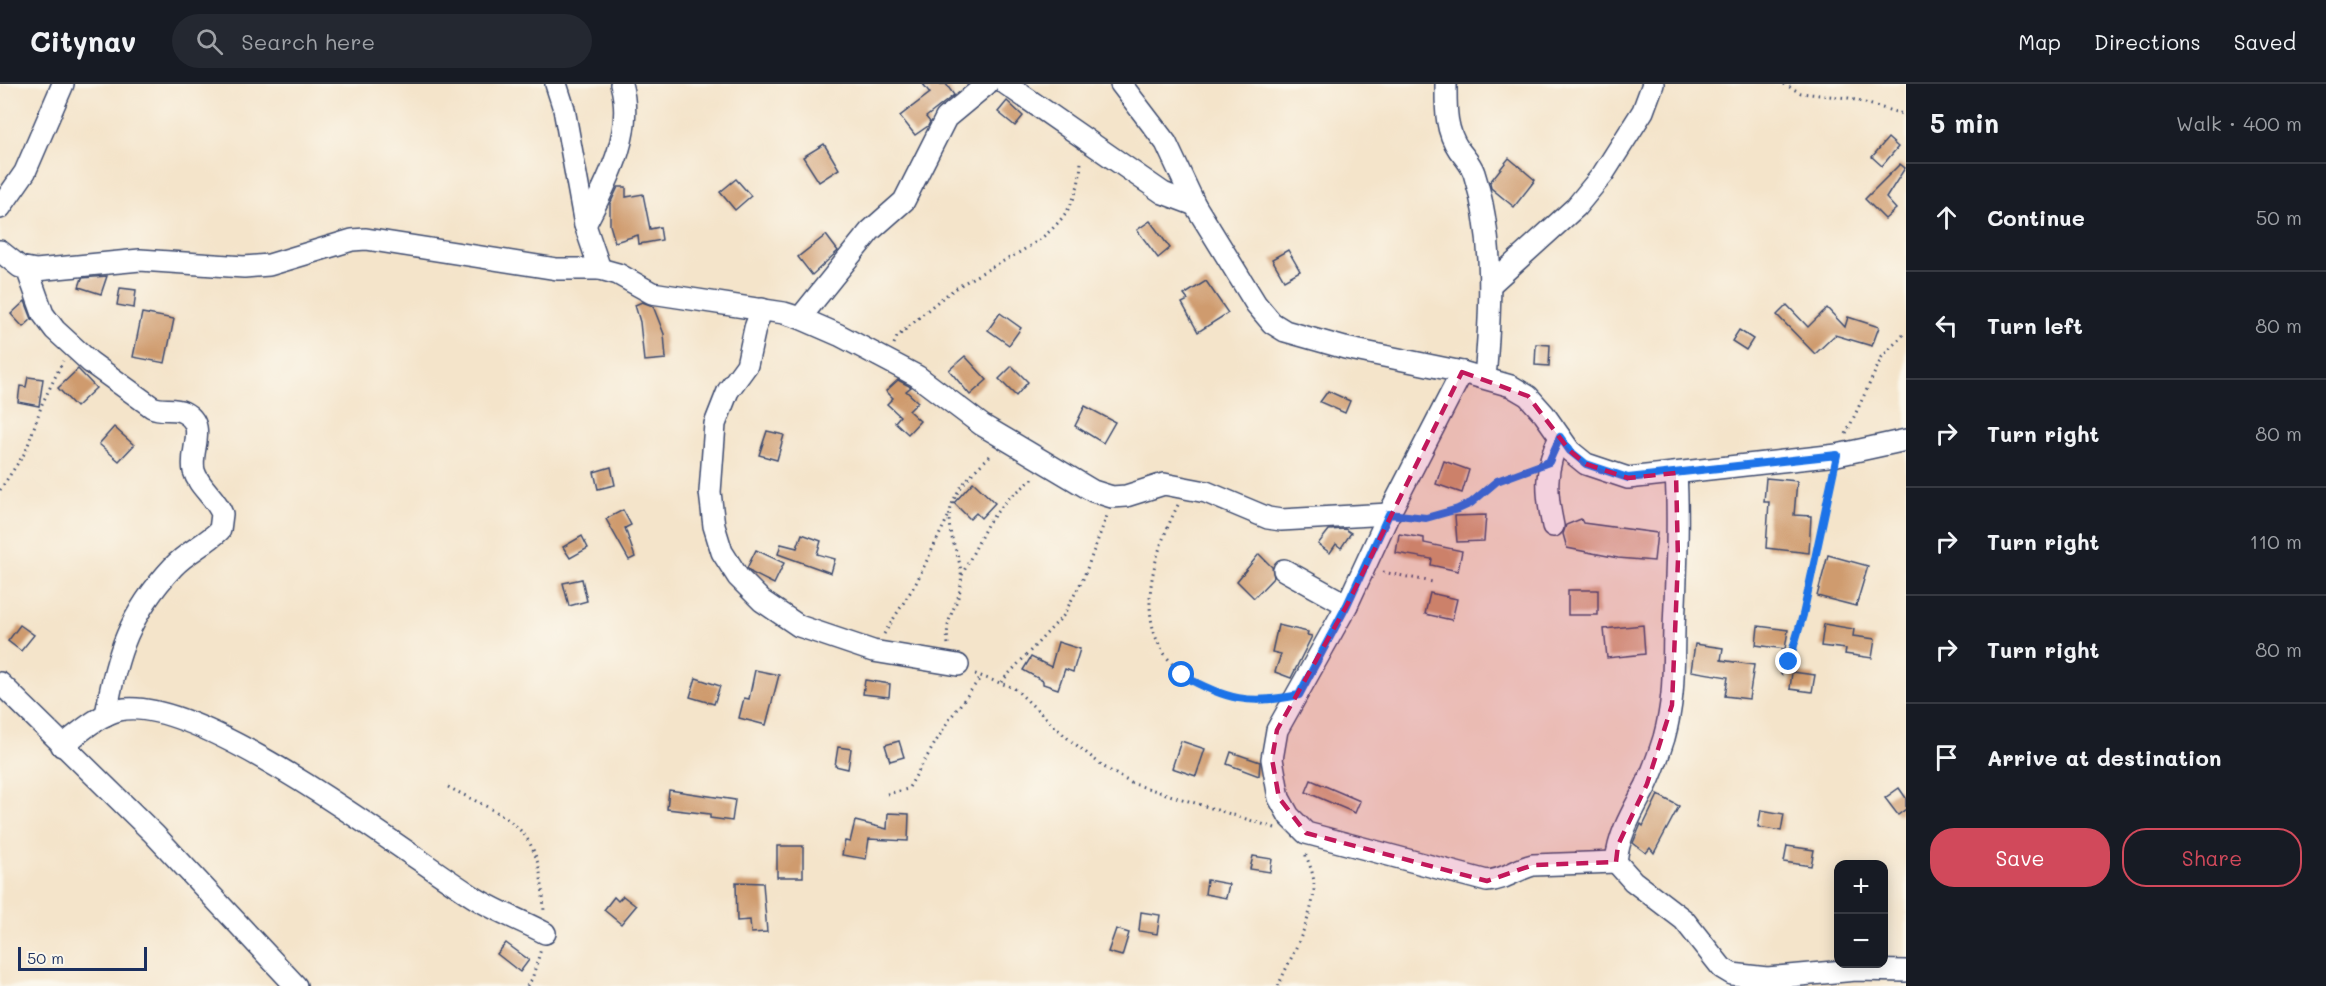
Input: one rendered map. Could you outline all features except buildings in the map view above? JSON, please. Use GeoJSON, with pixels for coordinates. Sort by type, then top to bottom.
{"type":"FeatureCollection","features":[{"type":"Feature","properties":{"kind":"street"},"geometry":{"type":"LineString","coordinates":[[0,208],[25,172],[63,84]]}},
{"type":"Feature","properties":{"kind":"street"},"geometry":{"type":"LineString","coordinates":[[556,84],[564,109],[585,225],[600,270]]}},
{"type":"Feature","properties":{"kind":"street"},"geometry":{"type":"LineString","coordinates":[[585,225],[601,195],[619,148],[625,112],[621,84]]}},
{"type":"Feature","properties":{"kind":"street"},"geometry":{"type":"LineString","coordinates":[[800,318],[870,231],[904,201],[946,118],[987,84]]}},
{"type":"Feature","properties":{"kind":"street"},"geometry":{"type":"LineString","coordinates":[[1006,84],[1076,135],[1141,176],[1163,193],[1195,205]]}},
{"type":"Feature","properties":{"kind":"street"},"geometry":{"type":"LineString","coordinates":[[1121,84],[1166,143],[1195,205],[1251,296],[1272,323],[1285,331],[1335,346],[1485,378],[1528,396],[1570,451],[1586,464],[1610,474],[1628,478],[1837,455],[1906,440]]}},
{"type":"Feature","properties":{"kind":"street"},"geometry":{"type":"LineString","coordinates":[[1446,84],[1445,111],[1449,131],[1474,172],[1491,284],[1485,378]]}},
{"type":"Feature","properties":{"kind":"street"},"geometry":{"type":"LineString","coordinates":[[1491,284],[1576,207],[1603,174],[1643,111],[1653,84]]}},
{"type":"Feature","properties":{"kind":"street"},"geometry":{"type":"LineString","coordinates":[[0,251],[11,262],[27,269],[140,260],[210,266],[261,266],[290,260],[352,240],[366,239],[557,269],[600,270],[618,274],[652,293],[762,309],[800,318],[887,359],[917,376],[1006,441],[1094,491],[1112,497],[1126,496],[1164,484],[1187,487],[1229,500],[1268,518],[1281,520],[1389,514]]}},
{"type":"Feature","properties":{"kind":"street"},"geometry":{"type":"LineString","coordinates":[[27,269],[43,314],[72,347],[152,407],[163,411],[180,410],[190,417],[198,431],[193,462],[195,473],[222,513],[220,530],[173,566],[139,609],[117,658],[106,715]]}},
{"type":"Feature","properties":{"kind":"street"},"geometry":{"type":"LineString","coordinates":[[762,309],[755,328],[747,365],[728,391],[715,424],[710,492],[714,526],[722,552],[738,577],[762,601],[786,618],[814,633],[873,651],[958,665]]}},
{"type":"Feature","properties":{"kind":"street"},"geometry":{"type":"LineString","coordinates":[[1462,372],[1389,514],[1347,605],[1299,695],[1277,730],[1272,759],[1279,798],[1301,832],[1487,881],[1498,880],[1521,867],[1533,865],[1616,862]]}},
{"type":"Feature","properties":{"kind":"street"},"geometry":{"type":"LineString","coordinates":[[1553,526],[1546,492],[1549,462],[1560,437]]}},
{"type":"Feature","properties":{"kind":"street"},"geometry":{"type":"LineString","coordinates":[[1616,862],[1621,835],[1647,784],[1664,739],[1672,705],[1676,674],[1674,633],[1678,560],[1676,473]]}},
{"type":"Feature","properties":{"kind":"street"},"geometry":{"type":"LineString","coordinates":[[1284,570],[1347,605]]}},
{"type":"Feature","properties":{"kind":"street"},"geometry":{"type":"LineString","coordinates":[[0,683],[154,834],[296,986]]}},
{"type":"Feature","properties":{"kind":"street"},"geometry":{"type":"LineString","coordinates":[[62,746],[106,715],[120,710],[142,711],[173,717],[205,727],[315,791],[474,897],[545,933]]}},
{"type":"Feature","properties":{"kind":"street"},"geometry":{"type":"LineString","coordinates":[[1616,862],[1633,881],[1684,920],[1722,968],[1732,974],[1767,978],[1856,970],[1906,971]]}},
{"type":"Feature","properties":{"kind":"path"},"geometry":{"type":"LineString","coordinates":[[1784,84],[1801,93],[1848,98],[1906,115]]}},
{"type":"Feature","properties":{"kind":"path"},"geometry":{"type":"LineString","coordinates":[[887,359],[897,337],[926,312],[958,287],[1012,259],[1047,236],[1065,215],[1081,174],[1082,157],[1076,135]]}},
{"type":"Feature","properties":{"kind":"path"},"geometry":{"type":"LineString","coordinates":[[1781,675],[1795,648],[1801,626],[1837,455],[1882,357],[1906,332]]}},
{"type":"Feature","properties":{"kind":"path"},"geometry":{"type":"LineString","coordinates":[[0,490],[26,451],[52,381],[72,347]]}},
{"type":"Feature","properties":{"kind":"path"},"geometry":{"type":"LineString","coordinates":[[873,651],[916,583],[948,517],[956,492],[1006,441]]}},
{"type":"Feature","properties":{"kind":"path"},"geometry":{"type":"LineString","coordinates":[[1389,514],[1426,518],[1458,509],[1471,503],[1497,481],[1549,462]]}},
{"type":"Feature","properties":{"kind":"path"},"geometry":{"type":"LineString","coordinates":[[1046,463],[1030,484],[1007,500],[988,523],[962,576],[946,632],[948,649],[958,665],[981,677],[1001,682],[1026,696],[1065,736],[1104,768],[1131,783],[1260,825],[1301,832],[1314,885],[1308,914],[1278,986]]}},
{"type":"Feature","properties":{"kind":"path"},"geometry":{"type":"LineString","coordinates":[[1187,487],[1166,532],[1151,581],[1149,616],[1161,650],[1182,675],[1218,693],[1253,701],[1299,695]]}},
{"type":"Feature","properties":{"kind":"path"},"geometry":{"type":"LineString","coordinates":[[1001,682],[1063,616],[1076,597],[1112,497]]}},
{"type":"Feature","properties":{"kind":"path"},"geometry":{"type":"LineString","coordinates":[[948,517],[962,576]]}},
{"type":"Feature","properties":{"kind":"path"},"geometry":{"type":"LineString","coordinates":[[1364,568],[1433,582]]}},
{"type":"Feature","properties":{"kind":"path"},"geometry":{"type":"LineString","coordinates":[[887,794],[908,789],[948,721],[981,677]]}},
{"type":"Feature","properties":{"kind":"path"},"geometry":{"type":"LineString","coordinates":[[448,787],[497,811],[519,826],[531,842],[543,891],[545,933],[539,960],[527,986]]}},
{"type":"Feature","properties":{"kind":"highlighted area"},"geometry":{"type":"Polygon","coordinates":[[[1462,372],[1528,396],[1570,451],[1586,464],[1628,478],[1676,473],[1678,560],[1672,705],[1647,784],[1618,845],[1616,862],[1533,865],[1487,881],[1306,833],[1279,798],[1272,759],[1277,730],[1347,605],[1462,372]]]}},
{"type":"Feature","properties":{"kind":"route"},"geometry":{"type":"LineString","coordinates":[[1182,675],[1218,693],[1239,699],[1267,701],[1299,695],[1347,605],[1389,514],[1426,518],[1458,509],[1471,503],[1497,481],[1549,462],[1560,437],[1570,451],[1586,464],[1610,474],[1628,478],[1837,455],[1803,615],[1789,662]]}}]}
